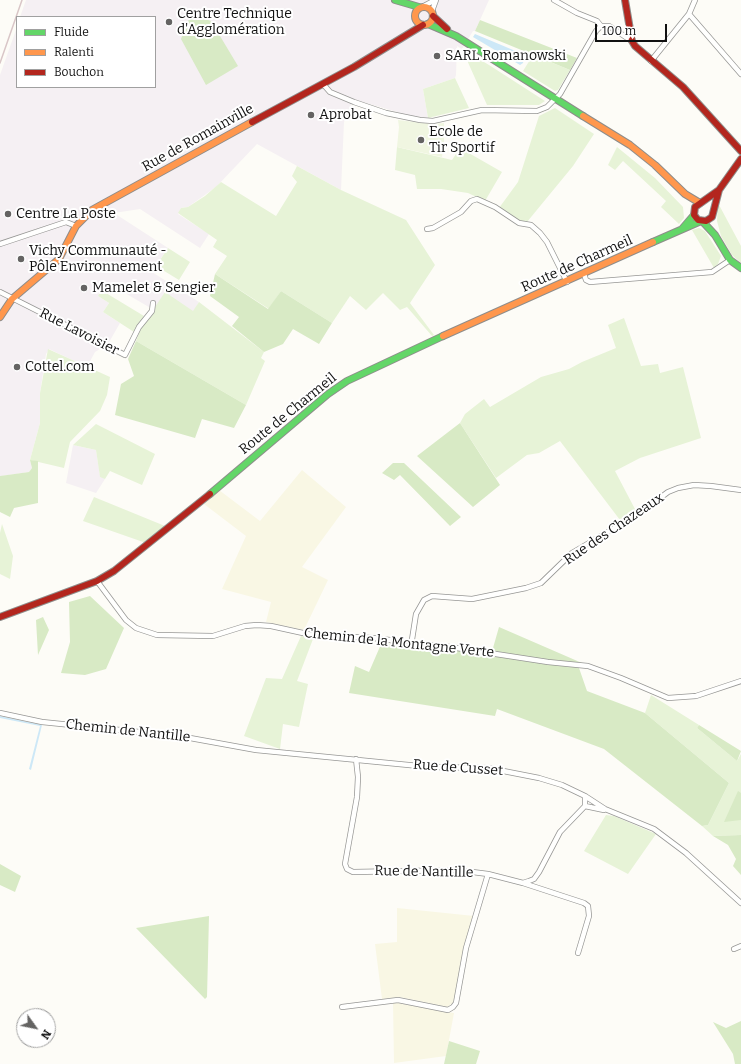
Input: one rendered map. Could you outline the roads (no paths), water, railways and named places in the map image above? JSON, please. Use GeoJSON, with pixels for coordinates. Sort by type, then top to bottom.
{"type":"FeatureCollection","features":[{"type":"Feature","properties":{"kind":"main road"},"geometry":{"type":"LineString","coordinates":[[625,0],[632,41],[635,46],[682,87],[741,151]]}},
{"type":"Feature","properties":{"kind":"main road"},"geometry":{"type":"LineString","coordinates":[[397,1],[422,7],[457,36],[630,145],[655,165],[685,194],[710,205],[712,209]]}},
{"type":"Feature","properties":{"kind":"main road"},"geometry":{"type":"LineString","coordinates":[[397,1],[415,18],[426,25],[457,36]]}},
{"type":"Feature","properties":{"kind":"main road","name":"Rue de Romainville"},"geometry":{"type":"LineString","coordinates":[[405,36],[422,7]]}},
{"type":"Feature","properties":{"kind":"main road"},"geometry":{"type":"LineString","coordinates":[[426,25],[432,14]]}},
{"type":"Feature","properties":{"kind":"main road","name":"Rue de Romainville"},"geometry":{"type":"LineString","coordinates":[[0,317],[12,299],[59,259],[76,226],[92,210],[323,84],[426,25]]}},
{"type":"Feature","properties":{"kind":"main road"},"geometry":{"type":"LineString","coordinates":[[715,235],[712,209],[720,190],[741,159]]}},
{"type":"Feature","properties":{"kind":"main road"},"geometry":{"type":"LineString","coordinates":[[694,212],[702,202],[720,190]]}},
{"type":"Feature","properties":{"kind":"main road"},"geometry":{"type":"LineString","coordinates":[[685,194],[694,212],[715,235],[730,260],[741,268]]}},
{"type":"Feature","properties":{"kind":"main road","name":"Route de Charmeil"},"geometry":{"type":"LineString","coordinates":[[678,232],[694,212]]}},
{"type":"Feature","properties":{"kind":"main road"},"geometry":{"type":"LineString","coordinates":[[702,221],[712,216]]}},
{"type":"Feature","properties":{"kind":"main road","name":"Route de Charmeil"},"geometry":{"type":"LineString","coordinates":[[0,617],[97,581],[131,560],[328,394],[347,381],[418,347],[702,221]]}},
{"type":"Feature","properties":{"kind":"street"},"geometry":{"type":"LineString","coordinates":[[422,7],[435,0]]}},
{"type":"Feature","properties":{"kind":"street"},"geometry":{"type":"LineString","coordinates":[[432,14],[435,0]]}},
{"type":"Feature","properties":{"kind":"street"},"geometry":{"type":"LineString","coordinates":[[554,0],[584,16],[598,21],[601,26]]}},
{"type":"Feature","properties":{"kind":"street"},"geometry":{"type":"LineString","coordinates":[[651,61],[689,14],[695,0]]}},
{"type":"Feature","properties":{"kind":"street"},"geometry":{"type":"LineString","coordinates":[[689,14],[741,74]]}},
{"type":"Feature","properties":{"kind":"street"},"geometry":{"type":"LineString","coordinates":[[323,84],[333,93],[372,109],[402,117],[427,121],[482,110],[537,111],[547,107],[556,99],[596,31],[601,26],[609,26],[632,41]]}},
{"type":"Feature","properties":{"kind":"street"},"geometry":{"type":"LineString","coordinates":[[427,229],[433,228],[461,212],[471,202],[477,200],[495,208],[519,223],[531,225],[540,233],[547,242],[567,282]]}},
{"type":"Feature","properties":{"kind":"street"},"geometry":{"type":"LineString","coordinates":[[0,244],[66,222],[76,226]]}},
{"type":"Feature","properties":{"kind":"street"},"geometry":{"type":"LineString","coordinates":[[584,274],[586,280],[590,282],[712,272],[730,260]]}},
{"type":"Feature","properties":{"kind":"street","name":"Rue Lavoisier"},"geometry":{"type":"LineString","coordinates":[[0,292],[126,355],[139,327],[152,311],[153,303]]}},
{"type":"Feature","properties":{"kind":"street","name":"Rue des Chazeaux"},"geometry":{"type":"LineString","coordinates":[[411,646],[416,614],[424,600],[432,596],[472,599],[526,588],[541,582],[572,553],[640,513],[668,492],[678,488],[694,486],[711,486],[741,490]]}},
{"type":"Feature","properties":{"kind":"street","name":"Chemin de la Montagne Verte"},"geometry":{"type":"LineString","coordinates":[[97,581],[126,620],[136,628],[147,633],[199,637],[214,636],[245,626],[257,625],[271,626],[312,635],[373,638],[411,646],[437,645],[548,662],[588,666],[668,698],[696,696],[741,681]]}},
{"type":"Feature","properties":{"kind":"street","name":"Chemin de Nantille"},"geometry":{"type":"LineString","coordinates":[[0,713],[42,722],[179,736],[256,750]]}},
{"type":"Feature","properties":{"kind":"street","name":"Rue de Cusset"},"geometry":{"type":"LineString","coordinates":[[256,750],[428,767],[502,770],[562,785],[585,796],[605,809],[654,829],[669,840],[741,903]]}},
{"type":"Feature","properties":{"kind":"street","name":"Rue de Nantille"},"geometry":{"type":"LineString","coordinates":[[356,759],[358,777],[356,797],[345,864],[350,871],[394,872],[457,870],[488,874],[523,883],[584,903],[588,906],[589,916],[578,953]]}},
{"type":"Feature","properties":{"kind":"street"},"geometry":{"type":"LineString","coordinates":[[523,883],[534,879],[560,832],[585,806],[585,796]]}},
{"type":"Feature","properties":{"kind":"street"},"geometry":{"type":"LineString","coordinates":[[585,806],[605,809]]}},
{"type":"Feature","properties":{"kind":"street"},"geometry":{"type":"LineString","coordinates":[[342,1007],[398,1000],[448,1010],[453,1007],[456,1003],[466,948],[488,874]]}},
{"type":"Feature","properties":{"kind":"street"},"geometry":{"type":"LineString","coordinates":[[534,879],[539,889]]}},
{"type":"Feature","properties":{"kind":"street"},"geometry":{"type":"LineString","coordinates":[[734,949],[741,946]]}},
{"type":"Feature","properties":{"kind":"water"},"geometry":{"type":"Polygon","coordinates":[[[475,34],[525,55],[523,63],[520,65],[473,37],[475,34]]]}},
{"type":"Feature","properties":{"kind":"water"},"geometry":{"type":"Polygon","coordinates":[[[0,716],[42,725],[31,770],[29,769],[40,726],[0,718],[0,716]]]}},
{"type":"Feature","properties":{"kind":"railway"},"geometry":{"type":"LineString","coordinates":[[16,16],[22,0]]}},
{"type":"Feature","properties":{"kind":"railway"},"geometry":{"type":"LineString","coordinates":[[0,63],[16,17]]}},
{"type":"Feature","properties":{"kind":"place","name":"Centre Technique d'Agglomération"},"geometry":{"type":"Point","coordinates":[169,22]}},
{"type":"Feature","properties":{"kind":"place","name":"SARL Romanowski"},"geometry":{"type":"Point","coordinates":[437,56]}},
{"type":"Feature","properties":{"kind":"place","name":"Aprobat"},"geometry":{"type":"Point","coordinates":[311,115]}},
{"type":"Feature","properties":{"kind":"place","name":"Ecole de Tir Sportif"},"geometry":{"type":"Point","coordinates":[421,140]}},
{"type":"Feature","properties":{"kind":"place","name":"Centre La Poste"},"geometry":{"type":"Point","coordinates":[8,214]}},
{"type":"Feature","properties":{"kind":"place","name":"Vichy Communauté - Pôle Environnement"},"geometry":{"type":"Point","coordinates":[21,259]}},
{"type":"Feature","properties":{"kind":"place","name":"Mamelet & Sengier"},"geometry":{"type":"Point","coordinates":[84,288]}},
{"type":"Feature","properties":{"kind":"place","name":"Cottel.com"},"geometry":{"type":"Point","coordinates":[17,367]}}]}
